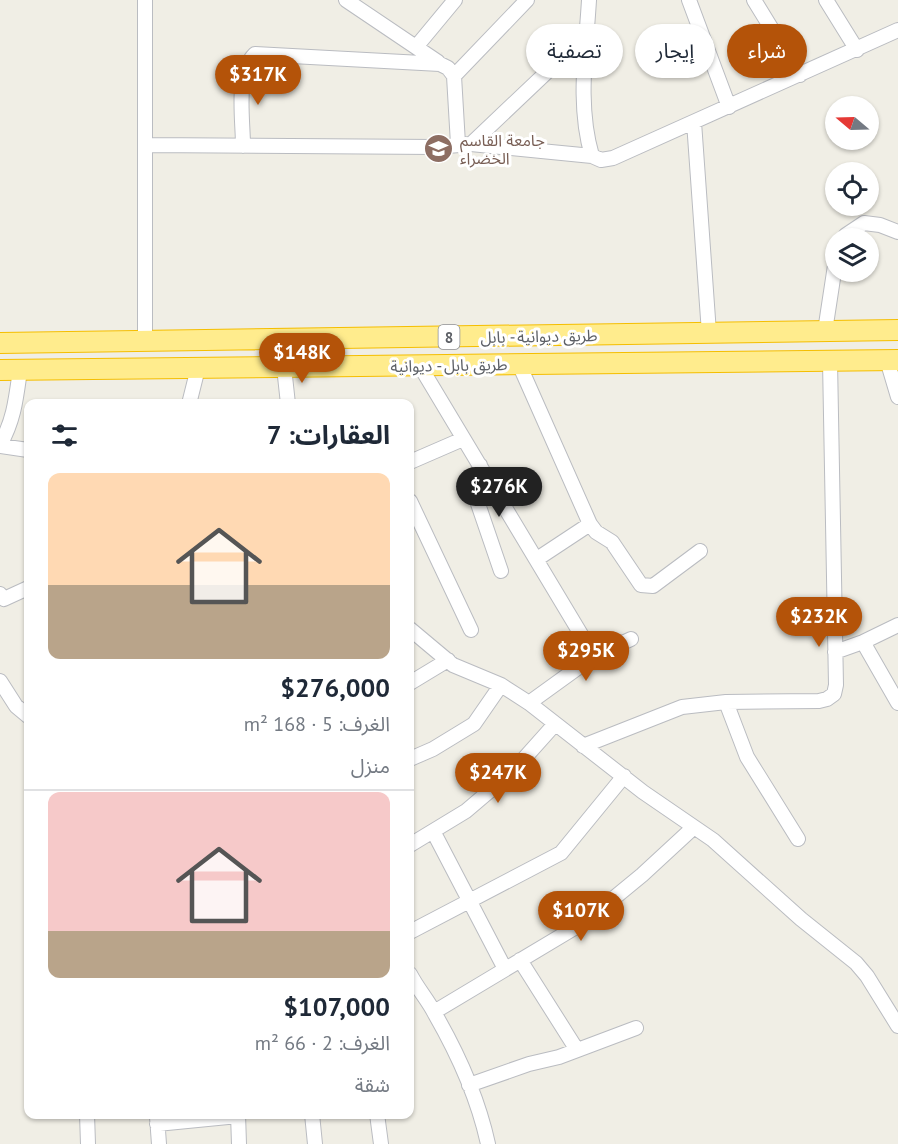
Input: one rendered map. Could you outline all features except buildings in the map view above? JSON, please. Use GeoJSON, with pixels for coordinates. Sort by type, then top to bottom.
{"type":"FeatureCollection","features":[{"type":"Feature","properties":{"kind":"highway","name":"طريق ديوانية - بابل"},"geometry":{"type":"LineString","coordinates":[[0,343],[898,330]]}},
{"type":"Feature","properties":{"kind":"highway"},"geometry":{"type":"LineString","coordinates":[[643,363],[635,355],[634,349],[635,343],[644,334]]}},
{"type":"Feature","properties":{"kind":"highway"},"geometry":{"type":"LineString","coordinates":[[608,363],[617,356],[619,350],[618,344],[610,335]]}},
{"type":"Feature","properties":{"kind":"highway"},"geometry":{"type":"LineString","coordinates":[[144,342],[137,348],[144,368]]}},
{"type":"Feature","properties":{"kind":"highway","name":"طريق بابل - ديوانية"},"geometry":{"type":"LineString","coordinates":[[10,370],[893,360]]}},
{"type":"Feature","properties":{"kind":"street"},"geometry":{"type":"LineString","coordinates":[[144,342],[145,0]]}},
{"type":"Feature","properties":{"kind":"street"},"geometry":{"type":"LineString","coordinates":[[346,0],[448,68],[454,76],[465,144]]}},
{"type":"Feature","properties":{"kind":"street"},"geometry":{"type":"LineString","coordinates":[[416,47],[455,0]]}},
{"type":"Feature","properties":{"kind":"street"},"geometry":{"type":"LineString","coordinates":[[454,76],[527,0]]}},
{"type":"Feature","properties":{"kind":"street"},"geometry":{"type":"LineString","coordinates":[[588,24],[589,0]]}},
{"type":"Feature","properties":{"kind":"street"},"geometry":{"type":"LineString","coordinates":[[689,0],[729,107]]}},
{"type":"Feature","properties":{"kind":"street"},"geometry":{"type":"LineString","coordinates":[[754,0],[769,24]]}},
{"type":"Feature","properties":{"kind":"street"},"geometry":{"type":"LineString","coordinates":[[826,0],[857,50]]}},
{"type":"Feature","properties":{"kind":"street"},"geometry":{"type":"LineString","coordinates":[[807,72],[898,30]]}},
{"type":"Feature","properties":{"kind":"street"},"geometry":{"type":"LineString","coordinates":[[243,146],[242,76],[247,62],[255,54],[440,63]]}},
{"type":"Feature","properties":{"kind":"street"},"geometry":{"type":"LineString","coordinates":[[465,144],[538,78]]}},
{"type":"Feature","properties":{"kind":"street"},"geometry":{"type":"LineString","coordinates":[[585,78],[585,132],[592,156]]}},
{"type":"Feature","properties":{"kind":"street"},"geometry":{"type":"LineString","coordinates":[[145,146],[436,147],[465,144],[592,156],[602,159],[613,158],[793,78]]}},
{"type":"Feature","properties":{"kind":"street"},"geometry":{"type":"LineString","coordinates":[[694,122],[709,333]]}},
{"type":"Feature","properties":{"kind":"street"},"geometry":{"type":"LineString","coordinates":[[856,228],[864,223],[880,225],[898,232]]}},
{"type":"Feature","properties":{"kind":"street"},"geometry":{"type":"LineString","coordinates":[[825,331],[833,282]]}},
{"type":"Feature","properties":{"kind":"street"},"geometry":{"type":"LineString","coordinates":[[893,360],[898,397]]}},
{"type":"Feature","properties":{"kind":"street"},"geometry":{"type":"LineString","coordinates":[[583,746],[682,707],[726,702],[827,699],[834,694],[836,685],[830,361]]}},
{"type":"Feature","properties":{"kind":"street"},"geometry":{"type":"LineString","coordinates":[[519,364],[590,524],[596,532],[612,542],[641,585],[653,586],[700,550]]}},
{"type":"Feature","properties":{"kind":"street"},"geometry":{"type":"LineString","coordinates":[[420,366],[594,656]]}},
{"type":"Feature","properties":{"kind":"street"},"geometry":{"type":"LineString","coordinates":[[284,367],[287,399]]}},
{"type":"Feature","properties":{"kind":"street"},"geometry":{"type":"LineString","coordinates":[[190,399],[198,368]]}},
{"type":"Feature","properties":{"kind":"street"},"geometry":{"type":"LineString","coordinates":[[10,370],[15,410],[10,428],[0,446],[24,449]]}},
{"type":"Feature","properties":{"kind":"street"},"geometry":{"type":"LineString","coordinates":[[414,460],[463,438]]}},
{"type":"Feature","properties":{"kind":"street"},"geometry":{"type":"LineString","coordinates":[[480,465],[475,495],[501,571]]}},
{"type":"Feature","properties":{"kind":"street"},"geometry":{"type":"LineString","coordinates":[[414,509],[471,630]]}},
{"type":"Feature","properties":{"kind":"street"},"geometry":{"type":"LineString","coordinates":[[537,559],[590,524]]}},
{"type":"Feature","properties":{"kind":"street"},"geometry":{"type":"LineString","coordinates":[[1,600],[24,590]]}},
{"type":"Feature","properties":{"kind":"street"},"geometry":{"type":"LineString","coordinates":[[835,652],[863,642],[898,625]]}},
{"type":"Feature","properties":{"kind":"street"},"geometry":{"type":"LineString","coordinates":[[414,633],[453,665],[501,685],[529,704],[713,840],[801,919],[856,963],[867,976],[898,1026]]}},
{"type":"Feature","properties":{"kind":"street"},"geometry":{"type":"LineString","coordinates":[[529,704],[594,656],[630,639]]}},
{"type":"Feature","properties":{"kind":"street"},"geometry":{"type":"LineString","coordinates":[[863,642],[898,704]]}},
{"type":"Feature","properties":{"kind":"street"},"geometry":{"type":"LineString","coordinates":[[414,681],[448,660]]}},
{"type":"Feature","properties":{"kind":"street"},"geometry":{"type":"LineString","coordinates":[[0,681],[16,706],[24,713]]}},
{"type":"Feature","properties":{"kind":"street"},"geometry":{"type":"LineString","coordinates":[[414,757],[433,749],[474,724],[501,685]]}},
{"type":"Feature","properties":{"kind":"street"},"geometry":{"type":"LineString","coordinates":[[726,702],[747,757],[798,839]]}},
{"type":"Feature","properties":{"kind":"street"},"geometry":{"type":"LineString","coordinates":[[414,842],[466,811],[513,771],[555,724]]}},
{"type":"Feature","properties":{"kind":"street"},"geometry":{"type":"LineString","coordinates":[[414,930],[561,854],[624,776]]}},
{"type":"Feature","properties":{"kind":"street"},"geometry":{"type":"LineString","coordinates":[[434,1012],[586,921],[642,875],[694,827]]}},
{"type":"Feature","properties":{"kind":"street"},"geometry":{"type":"LineString","coordinates":[[433,831],[505,969]]}},
{"type":"Feature","properties":{"kind":"street"},"geometry":{"type":"LineString","coordinates":[[520,960],[577,1050]]}},
{"type":"Feature","properties":{"kind":"street"},"geometry":{"type":"LineString","coordinates":[[414,980],[461,1063],[484,1125],[488,1144]]}},
{"type":"Feature","properties":{"kind":"street"},"geometry":{"type":"LineString","coordinates":[[469,1084],[529,1064],[559,1057],[636,1028]]}},
{"type":"Feature","properties":{"kind":"street"},"geometry":{"type":"LineString","coordinates":[[87,1119],[88,1144]]}},
{"type":"Feature","properties":{"kind":"street"},"geometry":{"type":"LineString","coordinates":[[157,1119],[159,1144]]}},
{"type":"Feature","properties":{"kind":"street"},"geometry":{"type":"LineString","coordinates":[[238,1119],[239,1144]]}},
{"type":"Feature","properties":{"kind":"street"},"geometry":{"type":"LineString","coordinates":[[312,1119],[315,1144]]}},
{"type":"Feature","properties":{"kind":"street"},"geometry":{"type":"LineString","coordinates":[[378,1119],[381,1144]]}},
{"type":"Feature","properties":{"kind":"place","name":"جامعة القاسم الخضراء"},"geometry":{"type":"Point","coordinates":[439,149]}}]}
